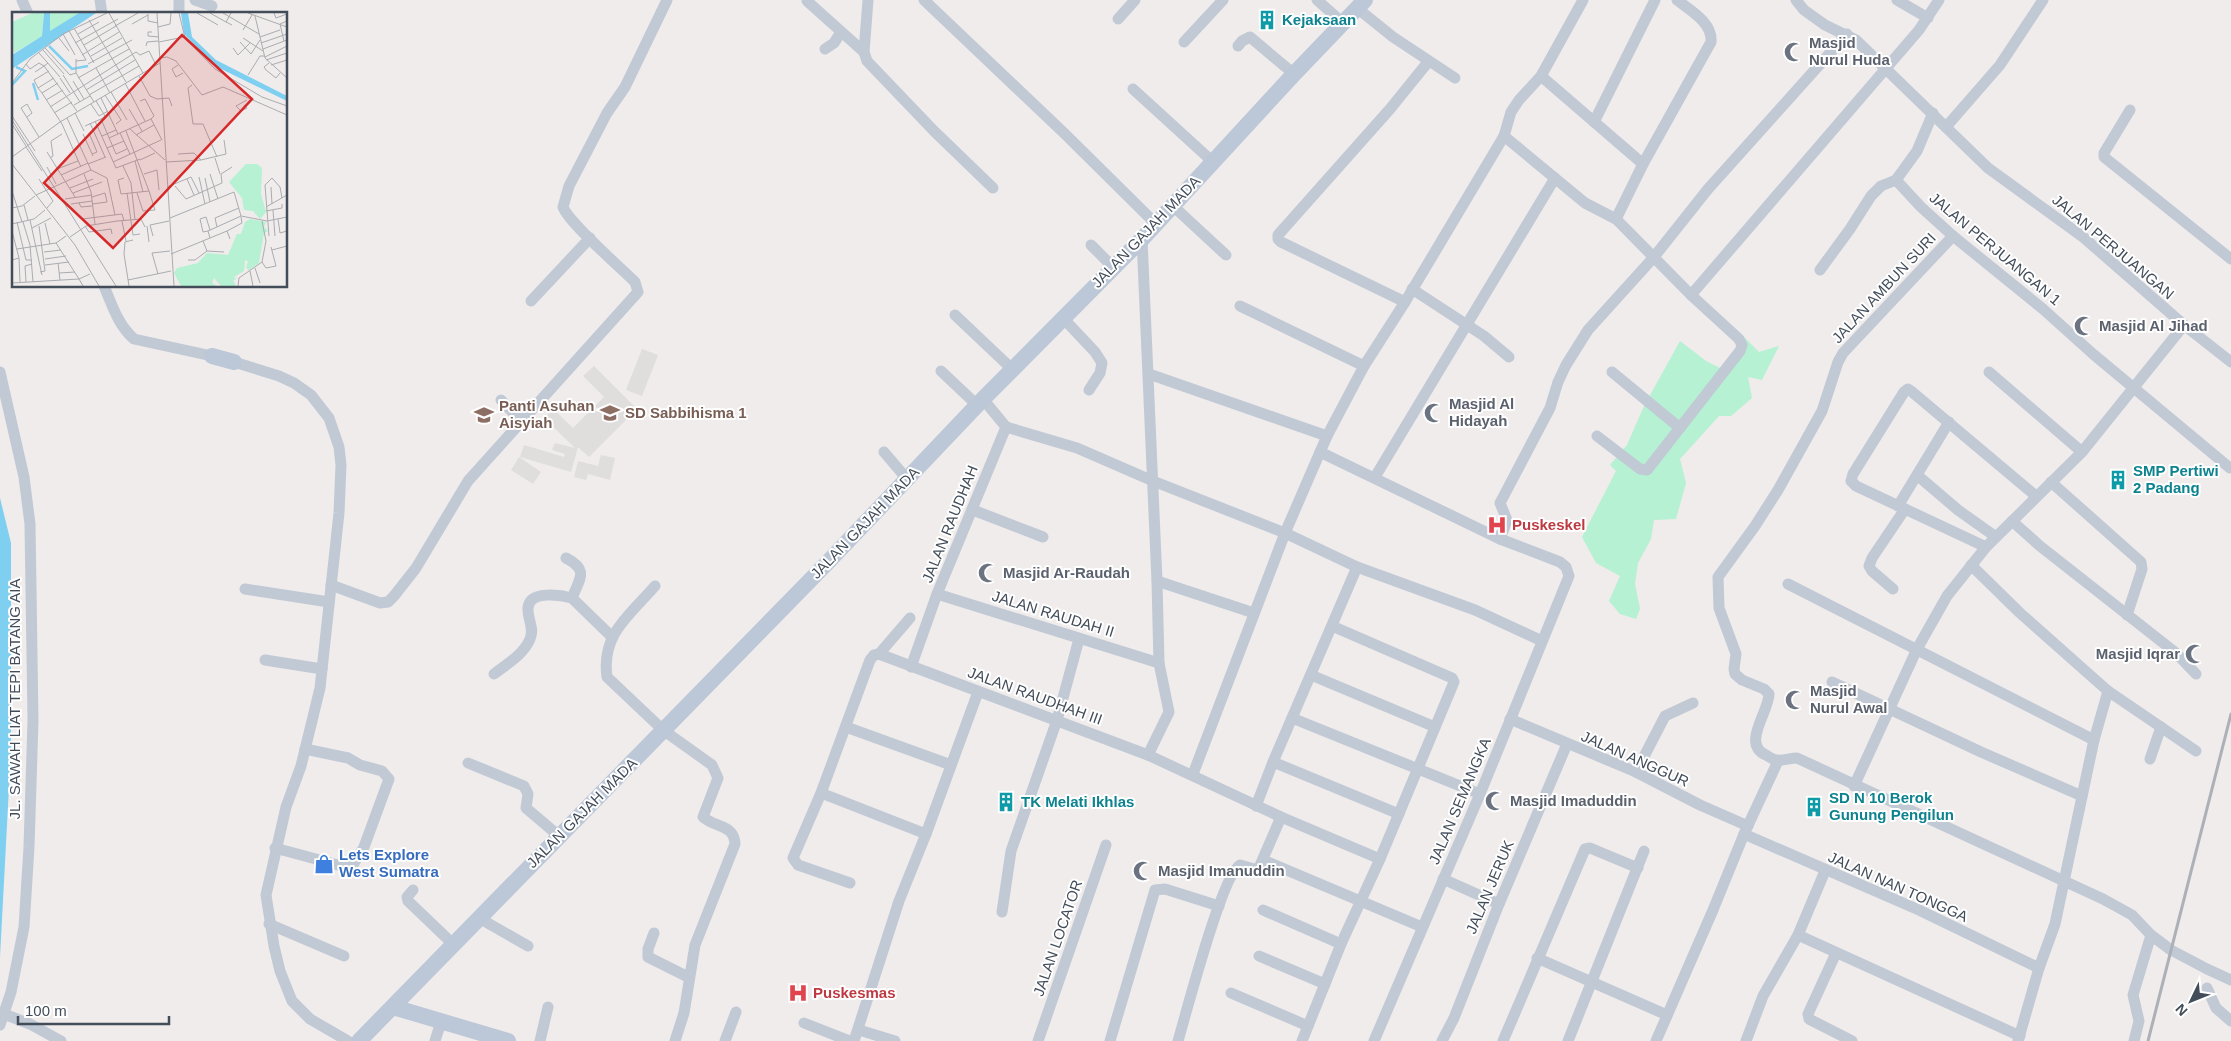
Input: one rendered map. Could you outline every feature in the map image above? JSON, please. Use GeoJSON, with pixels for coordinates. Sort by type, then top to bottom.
{"type":"FeatureCollection","features":[{"type":"Feature","properties":{"kind":"main road","name":"JALAN GAJAH MADA"},"geometry":{"type":"LineString","coordinates":[[359,1041],[980,402],[1142,239],[1361,4]]}},
{"type":"Feature","properties":{"kind":"main road"},"geometry":{"type":"LineString","coordinates":[[212,356],[234,362]]}},
{"type":"Feature","properties":{"kind":"main road"},"geometry":{"type":"LineString","coordinates":[[393,1007],[508,1041]]}},
{"type":"Feature","properties":{"kind":"street"},"geometry":{"type":"LineString","coordinates":[[22,0],[27,12]]}},
{"type":"Feature","properties":{"kind":"street"},"geometry":{"type":"LineString","coordinates":[[195,0],[212,6]]}},
{"type":"Feature","properties":{"kind":"street"},"geometry":{"type":"LineString","coordinates":[[331,585],[380,603],[388,602],[416,568],[468,481],[520,420],[638,292],[635,282],[567,215],[563,207],[564,199],[600,126],[625,88],[667,0]]}},
{"type":"Feature","properties":{"kind":"street"},"geometry":{"type":"LineString","coordinates":[[864,52],[868,0]]}},
{"type":"Feature","properties":{"kind":"street"},"geometry":{"type":"LineString","coordinates":[[924,0],[1064,133],[1156,224]]}},
{"type":"Feature","properties":{"kind":"street"},"geometry":{"type":"LineString","coordinates":[[1118,19],[1135,0]]}},
{"type":"Feature","properties":{"kind":"street"},"geometry":{"type":"LineString","coordinates":[[1184,42],[1223,0]]}},
{"type":"Feature","properties":{"kind":"street"},"geometry":{"type":"LineString","coordinates":[[1317,0],[1343,23]]}},
{"type":"Feature","properties":{"kind":"street"},"geometry":{"type":"LineString","coordinates":[[1193,774],[1285,533],[1327,436],[1364,366],[1405,302],[1504,136],[1511,112],[1541,76],[1583,0]]}},
{"type":"Feature","properties":{"kind":"street"},"geometry":{"type":"LineString","coordinates":[[1594,122],[1655,0]]}},
{"type":"Feature","properties":{"kind":"street"},"geometry":{"type":"LineString","coordinates":[[1616,219],[1643,164],[1711,42],[1712,35],[1709,28],[1677,0]]}},
{"type":"Feature","properties":{"kind":"street","name":"JALAN PERJUANGAN"},"geometry":{"type":"LineString","coordinates":[[1796,0],[1804,10],[1825,24],[1846,34],[1887,69],[1988,168],[2082,237],[2184,325],[2231,362]]}},
{"type":"Feature","properties":{"kind":"street"},"geometry":{"type":"LineString","coordinates":[[1897,0],[1928,18]]}},
{"type":"Feature","properties":{"kind":"street"},"geometry":{"type":"LineString","coordinates":[[1692,295],[1887,69],[1928,18],[1939,0]]}},
{"type":"Feature","properties":{"kind":"street"},"geometry":{"type":"LineString","coordinates":[[1946,127],[2000,65],[2044,0]]}},
{"type":"Feature","properties":{"kind":"street"},"geometry":{"type":"LineString","coordinates":[[807,1],[864,52],[872,66],[934,131],[993,188]]}},
{"type":"Feature","properties":{"kind":"street"},"geometry":{"type":"LineString","coordinates":[[1361,4],[1393,37],[1428,62],[1455,78]]}},
{"type":"Feature","properties":{"kind":"street"},"geometry":{"type":"LineString","coordinates":[[825,49],[842,32]]}},
{"type":"Feature","properties":{"kind":"street"},"geometry":{"type":"LineString","coordinates":[[1320,452],[1500,539],[1507,520],[1500,503],[1550,408],[1558,382],[1566,365],[1588,330],[1654,257],[1708,188],[1846,34]]}},
{"type":"Feature","properties":{"kind":"street"},"geometry":{"type":"LineString","coordinates":[[1238,46],[1242,41],[1250,37],[1294,74]]}},
{"type":"Feature","properties":{"kind":"street"},"geometry":{"type":"LineString","coordinates":[[1405,302],[1281,242],[1278,239],[1278,234],[1390,109],[1428,62]]}},
{"type":"Feature","properties":{"kind":"street"},"geometry":{"type":"LineString","coordinates":[[1541,76],[1643,164]]}},
{"type":"Feature","properties":{"kind":"street"},"geometry":{"type":"LineString","coordinates":[[1133,89],[1214,162]]}},
{"type":"Feature","properties":{"kind":"street"},"geometry":{"type":"LineString","coordinates":[[2130,110],[2104,153],[2104,157],[2231,259]]}},
{"type":"Feature","properties":{"kind":"street"},"geometry":{"type":"LineString","coordinates":[[1820,270],[1871,196],[1881,186],[1896,180],[1917,151],[1933,114]]}},
{"type":"Feature","properties":{"kind":"street"},"geometry":{"type":"LineString","coordinates":[[1504,136],[1586,203],[1616,219],[1742,345],[1649,468],[1644,471],[1596,436]]}},
{"type":"Feature","properties":{"kind":"street"},"geometry":{"type":"LineString","coordinates":[[1375,477],[1555,178]]}},
{"type":"Feature","properties":{"kind":"street","name":"JALAN PERJUANGAN 1"},"geometry":{"type":"LineString","coordinates":[[1896,180],[1921,207],[1953,236],[2230,468]]}},
{"type":"Feature","properties":{"kind":"street"},"geometry":{"type":"LineString","coordinates":[[1172,205],[1226,255]]}},
{"type":"Feature","properties":{"kind":"street","name":"JALAN AMBUN SURI"},"geometry":{"type":"LineString","coordinates":[[1778,760],[1760,753],[1756,748],[1758,726],[1769,694],[1764,689],[1742,680],[1735,674],[1736,654],[1719,608],[1718,577],[1764,512],[1822,411],[1830,392],[1838,362],[1843,353],[1953,236]]}},
{"type":"Feature","properties":{"kind":"street"},"geometry":{"type":"LineString","coordinates":[[531,302],[590,238]]}},
{"type":"Feature","properties":{"kind":"street"},"geometry":{"type":"LineString","coordinates":[[1142,239],[1149,374],[1159,663],[1169,703],[1169,712],[1148,755]]}},
{"type":"Feature","properties":{"kind":"street"},"geometry":{"type":"LineString","coordinates":[[1091,245],[1113,267]]}},
{"type":"Feature","properties":{"kind":"street"},"geometry":{"type":"LineString","coordinates":[[105,288],[118,320],[126,332],[134,338],[212,356]]}},
{"type":"Feature","properties":{"kind":"street"},"geometry":{"type":"LineString","coordinates":[[1412,289],[1484,336],[1509,358]]}},
{"type":"Feature","properties":{"kind":"street"},"geometry":{"type":"LineString","coordinates":[[1240,306],[1364,366]]}},
{"type":"Feature","properties":{"kind":"street"},"geometry":{"type":"LineString","coordinates":[[955,315],[1012,370]]}},
{"type":"Feature","properties":{"kind":"street"},"geometry":{"type":"LineString","coordinates":[[1063,318],[1102,363],[1100,373],[1089,390]]}},
{"type":"Feature","properties":{"kind":"street"},"geometry":{"type":"LineString","coordinates":[[1854,786],[1917,649],[1947,596],[1986,547],[2082,452],[2184,325]]}},
{"type":"Feature","properties":{"kind":"street"},"geometry":{"type":"LineString","coordinates":[[234,362],[263,370],[294,383],[317,402],[333,426],[339,447],[341,472],[339,513],[322,669],[316,705],[305,749],[275,848],[266,895],[269,924],[280,971],[292,1002],[310,1019],[348,1041]]}},
{"type":"Feature","properties":{"kind":"street"},"geometry":{"type":"LineString","coordinates":[[942,371],[980,402],[1006,427],[1077,448],[1153,481],[1285,533],[1357,567],[1475,610],[1542,641]]}},
{"type":"Feature","properties":{"kind":"street","name":"JL. SAWAH LIAT TEPI BATANG AIA"},"geometry":{"type":"LineString","coordinates":[[0,372],[24,477],[30,524],[33,714],[29,846],[24,927],[18,959],[2,1020]]}},
{"type":"Feature","properties":{"kind":"street"},"geometry":{"type":"LineString","coordinates":[[1612,372],[1680,428]]}},
{"type":"Feature","properties":{"kind":"street"},"geometry":{"type":"LineString","coordinates":[[1989,372],[2082,452]]}},
{"type":"Feature","properties":{"kind":"street"},"geometry":{"type":"LineString","coordinates":[[1149,374],[1327,436]]}},
{"type":"Feature","properties":{"kind":"street"},"geometry":{"type":"LineString","coordinates":[[1986,547],[1856,486],[1851,481],[1853,474],[1908,388],[2036,496]]}},
{"type":"Feature","properties":{"kind":"street"},"geometry":{"type":"LineString","coordinates":[[501,400],[520,420]]}},
{"type":"Feature","properties":{"kind":"street"},"geometry":{"type":"LineString","coordinates":[[1893,589],[1872,571],[1869,566],[1949,422]]}},
{"type":"Feature","properties":{"kind":"street","name":"JALAN RAUDHAH"},"geometry":{"type":"LineString","coordinates":[[912,666],[937,594],[1006,427]]}},
{"type":"Feature","properties":{"kind":"street"},"geometry":{"type":"LineString","coordinates":[[884,452],[907,479]]}},
{"type":"Feature","properties":{"kind":"street"},"geometry":{"type":"LineString","coordinates":[[1918,475],[1958,510],[1996,537]]}},
{"type":"Feature","properties":{"kind":"street"},"geometry":{"type":"LineString","coordinates":[[2052,482],[2141,562],[2142,569],[2127,614]]}},
{"type":"Feature","properties":{"kind":"street"},"geometry":{"type":"LineString","coordinates":[[973,510],[1043,537]]}},
{"type":"Feature","properties":{"kind":"street"},"geometry":{"type":"LineString","coordinates":[[2012,521],[2040,546],[2176,653],[2196,674]]}},
{"type":"Feature","properties":{"kind":"street","name":"JALAN SEMANGKA"},"geometry":{"type":"LineString","coordinates":[[1374,1041],[1480,794],[1569,576],[1569,572],[1560,562],[1500,539]]}},
{"type":"Feature","properties":{"kind":"street"},"geometry":{"type":"LineString","coordinates":[[566,558],[576,564],[581,570],[581,576],[572,598]]}},
{"type":"Feature","properties":{"kind":"street"},"geometry":{"type":"LineString","coordinates":[[1972,565],[2020,613],[2108,691],[2196,752]]}},
{"type":"Feature","properties":{"kind":"street"},"geometry":{"type":"LineString","coordinates":[[1256,806],[1357,567]]}},
{"type":"Feature","properties":{"kind":"street"},"geometry":{"type":"LineString","coordinates":[[1157,581],[1254,613]]}},
{"type":"Feature","properties":{"kind":"street"},"geometry":{"type":"LineString","coordinates":[[1788,584],[2094,740]]}},
{"type":"Feature","properties":{"kind":"street"},"geometry":{"type":"LineString","coordinates":[[655,586],[611,636],[606,654],[607,677],[663,730],[715,769],[718,778],[703,817],[707,821],[731,831],[735,836],[735,844],[695,945],[688,977],[684,1013],[675,1041]]}},
{"type":"Feature","properties":{"kind":"street"},"geometry":{"type":"LineString","coordinates":[[245,589],[329,602]]}},
{"type":"Feature","properties":{"kind":"street","name":"JALAN RAUDAH II"},"geometry":{"type":"LineString","coordinates":[[937,594],[1159,663]]}},
{"type":"Feature","properties":{"kind":"street"},"geometry":{"type":"LineString","coordinates":[[494,674],[522,651],[529,641],[532,630],[528,610],[532,601],[537,597],[572,598],[611,636]]}},
{"type":"Feature","properties":{"kind":"street"},"geometry":{"type":"LineString","coordinates":[[850,883],[798,865],[794,862],[793,858],[821,793],[870,660],[874,655],[879,654],[910,618]]}},
{"type":"Feature","properties":{"kind":"street"},"geometry":{"type":"LineString","coordinates":[[1302,1041],[1341,944],[1380,859],[1454,682],[1452,678],[1332,626]]}},
{"type":"Feature","properties":{"kind":"street"},"geometry":{"type":"LineString","coordinates":[[1002,912],[1011,851],[1057,720],[1079,639]]}},
{"type":"Feature","properties":{"kind":"street","name":"JALAN RAUDHAH III"},"geometry":{"type":"LineString","coordinates":[[879,654],[1148,755],[1193,774],[1280,817],[1380,859]]}},
{"type":"Feature","properties":{"kind":"street"},"geometry":{"type":"LineString","coordinates":[[265,660],[322,669]]}},
{"type":"Feature","properties":{"kind":"street"},"geometry":{"type":"LineString","coordinates":[[1311,675],[1435,727]]}},
{"type":"Feature","properties":{"kind":"street"},"geometry":{"type":"LineString","coordinates":[[1832,682],[2082,796]]}},
{"type":"Feature","properties":{"kind":"street"},"geometry":{"type":"LineString","coordinates":[[1798,935],[2019,1038],[2054,924],[2094,740],[2108,691]]}},
{"type":"Feature","properties":{"kind":"street"},"geometry":{"type":"LineString","coordinates":[[854,1041],[899,901],[926,834],[978,692]]}},
{"type":"Feature","properties":{"kind":"street"},"geometry":{"type":"LineString","coordinates":[[1636,772],[1665,716],[1693,703]]}},
{"type":"Feature","properties":{"kind":"street"},"geometry":{"type":"LineString","coordinates":[[1292,718],[1480,794]]}},
{"type":"Feature","properties":{"kind":"street","name":"JALAN ANGGUR"},"geometry":{"type":"LineString","coordinates":[[1510,720],[1636,772],[1746,830]]}},
{"type":"Feature","properties":{"kind":"street"},"geometry":{"type":"LineString","coordinates":[[846,727],[951,766]]}},
{"type":"Feature","properties":{"kind":"street"},"geometry":{"type":"LineString","coordinates":[[2150,759],[2161,727]]}},
{"type":"Feature","properties":{"kind":"street","name":"JALAN JERUK"},"geometry":{"type":"LineString","coordinates":[[1442,1041],[1454,1018],[1499,904],[1567,744]]}},
{"type":"Feature","properties":{"kind":"street"},"geometry":{"type":"LineString","coordinates":[[275,848],[338,865],[354,865],[364,847],[389,778],[382,771],[360,765],[348,758],[305,749]]}},
{"type":"Feature","properties":{"kind":"street"},"geometry":{"type":"LineString","coordinates":[[1656,1041],[1778,760],[1797,758],[1854,786],[2063,880],[2132,915],[2152,935],[2171,950],[2231,980]]}},
{"type":"Feature","properties":{"kind":"street"},"geometry":{"type":"LineString","coordinates":[[1273,762],[1399,814]]}},
{"type":"Feature","properties":{"kind":"street"},"geometry":{"type":"LineString","coordinates":[[468,763],[526,787],[528,794],[526,808],[559,836]]}},
{"type":"Feature","properties":{"kind":"street"},"geometry":{"type":"LineString","coordinates":[[821,793],[926,834]]}},
{"type":"Feature","properties":{"kind":"street"},"geometry":{"type":"LineString","coordinates":[[1178,1041],[1219,906],[1236,867],[1240,865],[1258,870],[1264,860],[1280,817]]}},
{"type":"Feature","properties":{"kind":"street","name":"JALAN NAN TONGGA"},"geometry":{"type":"LineString","coordinates":[[1746,830],[1825,871],[1919,910],[2039,968]]}},
{"type":"Feature","properties":{"kind":"street","name":"JALAN LOCATOR"},"geometry":{"type":"LineString","coordinates":[[1038,1041],[1106,845]]}},
{"type":"Feature","properties":{"kind":"street"},"geometry":{"type":"LineString","coordinates":[[1503,1041],[1585,848],[1590,848],[1638,868]]}},
{"type":"Feature","properties":{"kind":"street"},"geometry":{"type":"LineString","coordinates":[[1568,1041],[1644,851]]}},
{"type":"Feature","properties":{"kind":"street"},"geometry":{"type":"LineString","coordinates":[[1264,860],[1422,927]]}},
{"type":"Feature","properties":{"kind":"street"},"geometry":{"type":"LineString","coordinates":[[1746,1041],[1765,991],[1798,935],[1825,871]]}},
{"type":"Feature","properties":{"kind":"street"},"geometry":{"type":"LineString","coordinates":[[1443,880],[1499,904]]}},
{"type":"Feature","properties":{"kind":"street"},"geometry":{"type":"LineString","coordinates":[[1110,1041],[1153,894],[1158,889],[1165,890],[1219,906]]}},
{"type":"Feature","properties":{"kind":"street"},"geometry":{"type":"LineString","coordinates":[[413,890],[407,897],[408,901],[454,945]]}},
{"type":"Feature","properties":{"kind":"street"},"geometry":{"type":"LineString","coordinates":[[1263,910],[1341,944]]}},
{"type":"Feature","properties":{"kind":"street"},"geometry":{"type":"LineString","coordinates":[[479,918],[528,946]]}},
{"type":"Feature","properties":{"kind":"street"},"geometry":{"type":"LineString","coordinates":[[269,924],[344,956]]}},
{"type":"Feature","properties":{"kind":"street"},"geometry":{"type":"LineString","coordinates":[[654,933],[648,949],[648,957],[688,977]]}},
{"type":"Feature","properties":{"kind":"street"},"geometry":{"type":"LineString","coordinates":[[2134,1041],[2138,1021],[2133,995],[2152,935]]}},
{"type":"Feature","properties":{"kind":"street"},"geometry":{"type":"LineString","coordinates":[[1836,953],[1808,1014],[1809,1019],[1852,1041]]}},
{"type":"Feature","properties":{"kind":"street"},"geometry":{"type":"LineString","coordinates":[[1259,956],[1325,984]]}},
{"type":"Feature","properties":{"kind":"street"},"geometry":{"type":"LineString","coordinates":[[1537,958],[1667,1015]]}},
{"type":"Feature","properties":{"kind":"street"},"geometry":{"type":"LineString","coordinates":[[2207,988],[2216,1008],[2231,1021]]}},
{"type":"Feature","properties":{"kind":"street"},"geometry":{"type":"LineString","coordinates":[[1231,993],[1308,1026]]}},
{"type":"Feature","properties":{"kind":"street"},"geometry":{"type":"LineString","coordinates":[[540,1041],[548,1007]]}},
{"type":"Feature","properties":{"kind":"street"},"geometry":{"type":"LineString","coordinates":[[724,1041],[736,1012]]}},
{"type":"Feature","properties":{"kind":"street"},"geometry":{"type":"LineString","coordinates":[[2,1020],[30,1024],[61,1041]]}},
{"type":"Feature","properties":{"kind":"street"},"geometry":{"type":"LineString","coordinates":[[435,1041],[441,1022]]}},
{"type":"Feature","properties":{"kind":"street"},"geometry":{"type":"LineString","coordinates":[[804,1023],[850,1041]]}},
{"type":"Feature","properties":{"kind":"street"},"geometry":{"type":"LineString","coordinates":[[859,1030],[895,1041]]}},
{"type":"Feature","properties":{"kind":"shaded area","name":"SD Sabbihisma 1"},"geometry":{"type":"Polygon","coordinates":[[[642,349],[658,355],[642,396],[626,390],[642,349]]]}},
{"type":"Feature","properties":{"kind":"shaded area","name":"SD Sabbihisma 1"},"geometry":{"type":"Polygon","coordinates":[[[594,366],[637,409],[589,457],[578,447],[571,472],[520,457],[524,445],[564,457],[565,454],[552,450],[555,443],[575,448],[544,418],[553,409],[573,428],[604,397],[583,376],[594,366]]]}},
{"type":"Feature","properties":{"kind":"shaded area","name":"SD Sabbihisma 1"},"geometry":{"type":"Polygon","coordinates":[[[601,455],[615,458],[610,480],[588,474],[586,480],[574,477],[578,461],[598,466],[601,455]]]}},
{"type":"Feature","properties":{"kind":"shaded area"},"geometry":{"type":"Polygon","coordinates":[[[519,457],[541,472],[533,484],[511,470],[519,457]]]}},
{"type":"Feature","properties":{"kind":"green space"},"geometry":{"type":"Polygon","coordinates":[[[1743,336],[1759,352],[1779,346],[1762,380],[1748,377],[1752,398],[1731,416],[1719,416],[1680,459],[1686,483],[1676,519],[1654,520],[1651,539],[1638,563],[1635,584],[1640,609],[1636,619],[1620,614],[1609,601],[1620,576],[1596,563],[1582,537],[1616,471],[1610,465],[1627,445],[1644,406],[1680,341],[1706,361],[1720,368],[1734,352],[1743,336]]]}},
{"type":"Feature","properties":{"kind":"water"},"geometry":{"type":"Polygon","coordinates":[[[0,498],[11,543],[11,749],[0,957],[0,498]]]}},
{"type":"Feature","properties":{"kind":"railway"},"geometry":{"type":"LineString","coordinates":[[2148,1041],[2231,714]]}},
{"type":"Feature","properties":{"kind":"place","name":"Kejaksaan"},"geometry":{"type":"Point","coordinates":[1267,20]}},
{"type":"Feature","properties":{"kind":"place","name":"Masjid Nurul Huda"},"geometry":{"type":"Point","coordinates":[1794,52]}},
{"type":"Feature","properties":{"kind":"place","name":"Masjid Al Jihad"},"geometry":{"type":"Point","coordinates":[2084,326]}},
{"type":"Feature","properties":{"kind":"place","name":"SD Sabbihisma 1"},"geometry":{"type":"Point","coordinates":[610,413]}},
{"type":"Feature","properties":{"kind":"place","name":"Masjid Al Hidayah"},"geometry":{"type":"Point","coordinates":[1434,413]}},
{"type":"Feature","properties":{"kind":"place","name":"Panti Asuhan Aisyiah"},"geometry":{"type":"Point","coordinates":[484,415]}},
{"type":"Feature","properties":{"kind":"place","name":"SMP Pertiwi 2 Padang"},"geometry":{"type":"Point","coordinates":[2118,480]}},
{"type":"Feature","properties":{"kind":"place","name":"Puskeskel"},"geometry":{"type":"Point","coordinates":[1497,525]}},
{"type":"Feature","properties":{"kind":"place","name":"Masjid Ar-Raudah"},"geometry":{"type":"Point","coordinates":[988,573]}},
{"type":"Feature","properties":{"kind":"place","name":"Masjid Iqrar"},"geometry":{"type":"Point","coordinates":[2195,654]}},
{"type":"Feature","properties":{"kind":"place","name":"Masjid Nurul Awal"},"geometry":{"type":"Point","coordinates":[1795,700]}},
{"type":"Feature","properties":{"kind":"place","name":"Masjid Imaduddin"},"geometry":{"type":"Point","coordinates":[1495,801]}},
{"type":"Feature","properties":{"kind":"place","name":"TK Melati Ikhlas"},"geometry":{"type":"Point","coordinates":[1006,802]}},
{"type":"Feature","properties":{"kind":"place","name":"SD N 10 Berok Gunung Pengilun"},"geometry":{"type":"Point","coordinates":[1814,807]}},
{"type":"Feature","properties":{"kind":"place","name":"Lets Explore West Sumatra"},"geometry":{"type":"Point","coordinates":[324,864]}},
{"type":"Feature","properties":{"kind":"place","name":"Masjid Imanuddin"},"geometry":{"type":"Point","coordinates":[1143,871]}},
{"type":"Feature","properties":{"kind":"place","name":"Puskesmas"},"geometry":{"type":"Point","coordinates":[798,993]}}]}
